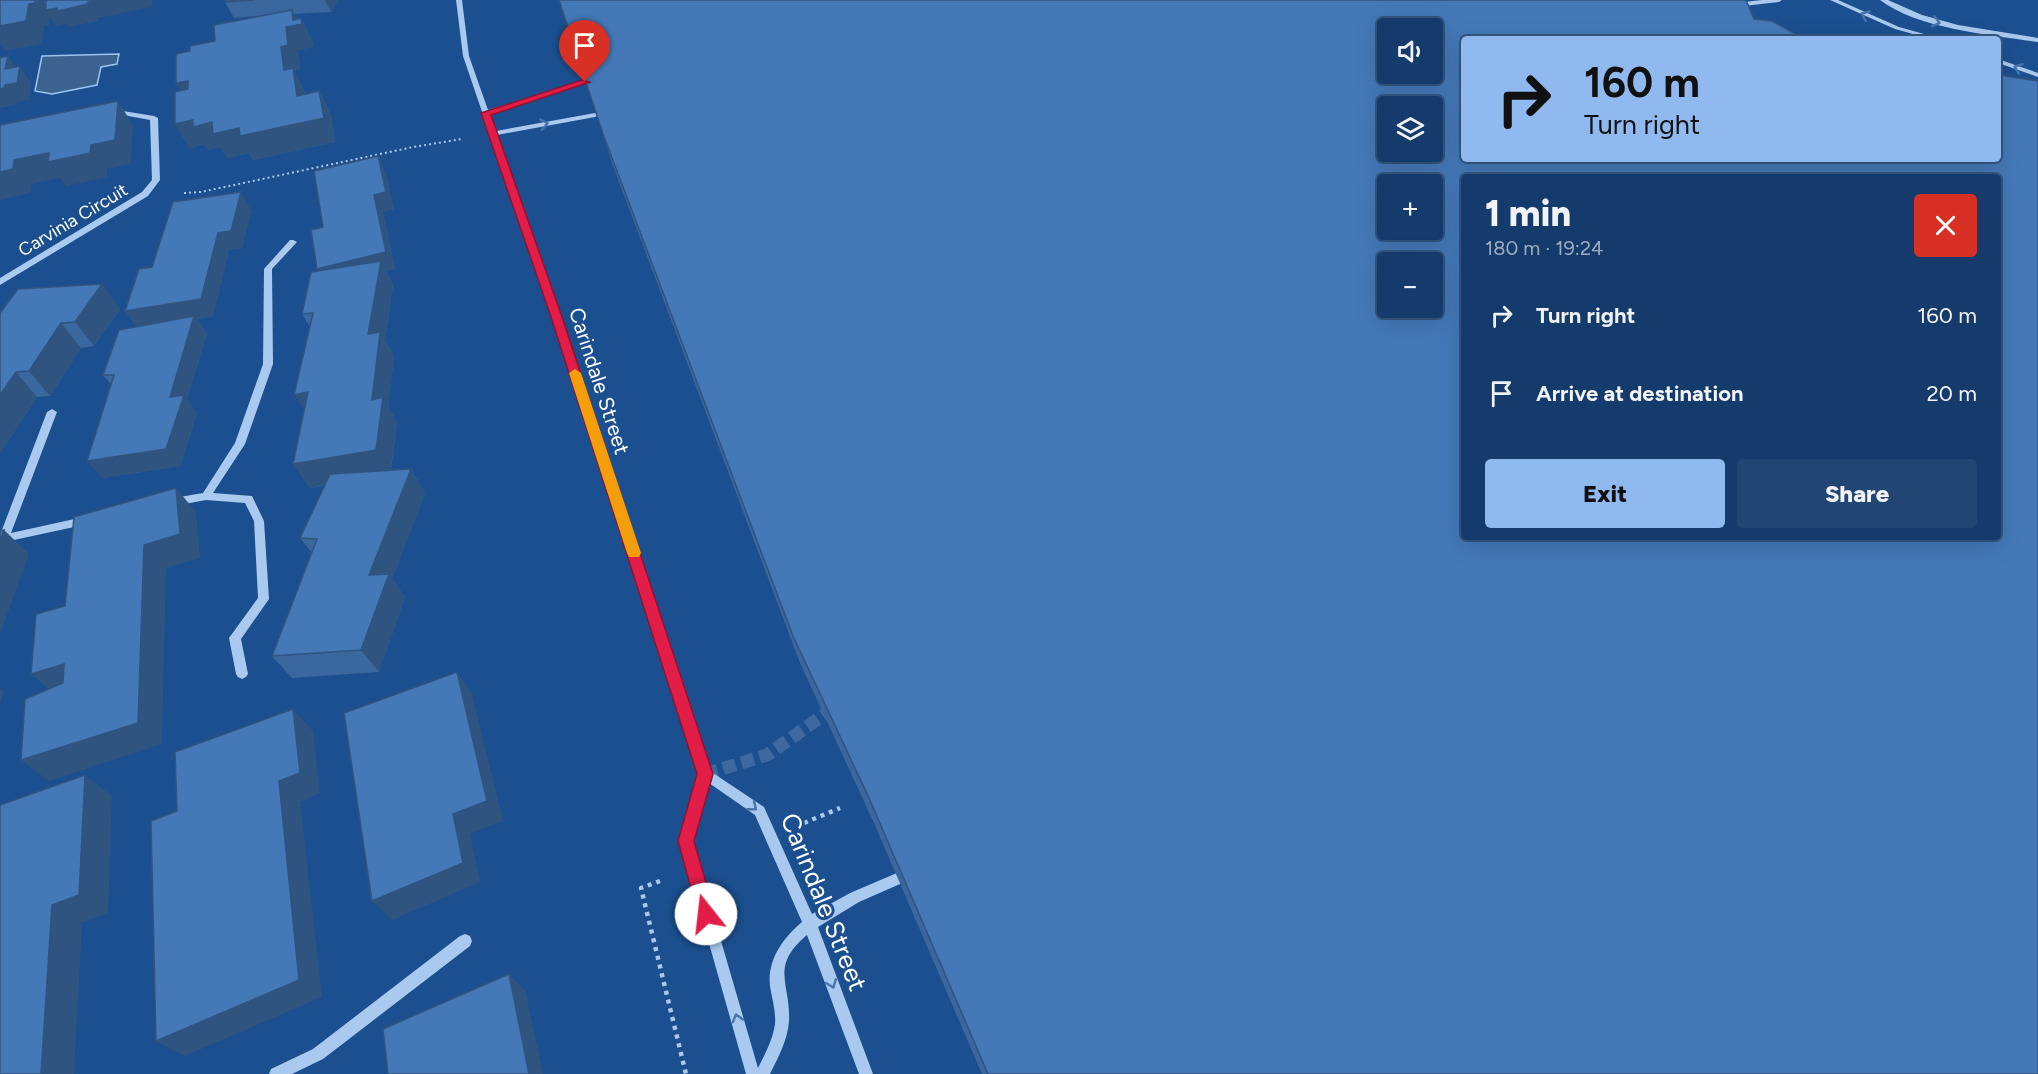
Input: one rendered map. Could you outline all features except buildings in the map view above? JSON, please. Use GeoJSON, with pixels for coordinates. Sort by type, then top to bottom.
{"type":"FeatureCollection","features":[{"type":"Feature","properties":{"kind":"street","name":"Carindale Street"},"geometry":{"type":"LineString","coordinates":[[459,0],[466,56],[556,317],[705,774],[760,811],[810,924],[866,1074]]}},
{"type":"Feature","properties":{"kind":"street"},"geometry":{"type":"LineString","coordinates":[[1730,5],[1779,0]]}},
{"type":"Feature","properties":{"kind":"street"},"geometry":{"type":"LineString","coordinates":[[1833,0],[1897,28],[1928,36]]}},
{"type":"Feature","properties":{"kind":"street"},"geometry":{"type":"LineString","coordinates":[[1883,0],[1908,14],[1932,22],[2038,40]]}},
{"type":"Feature","properties":{"kind":"street"},"geometry":{"type":"LineString","coordinates":[[2001,62],[2038,75]]}},
{"type":"Feature","properties":{"kind":"street"},"geometry":{"type":"LineString","coordinates":[[486,113],[585,82]]}},
{"type":"Feature","properties":{"kind":"street","name":"Carvinia Circuit"},"geometry":{"type":"LineString","coordinates":[[0,282],[145,194],[156,180],[154,118],[123,112],[101,117]]}},
{"type":"Feature","properties":{"kind":"street"},"geometry":{"type":"LineString","coordinates":[[494,135],[595,115]]}},
{"type":"Feature","properties":{"kind":"street"},"geometry":{"type":"LineString","coordinates":[[206,496],[240,444],[268,364],[267,269],[293,242]]}},
{"type":"Feature","properties":{"kind":"street"},"geometry":{"type":"LineString","coordinates":[[2,538],[52,412]]}},
{"type":"Feature","properties":{"kind":"street"},"geometry":{"type":"LineString","coordinates":[[161,505],[206,496],[248,499],[258,522],[264,600],[235,638],[242,674]]}},
{"type":"Feature","properties":{"kind":"street"},"geometry":{"type":"LineString","coordinates":[[2,538],[94,519]]}},
{"type":"Feature","properties":{"kind":"street"},"geometry":{"type":"LineString","coordinates":[[705,774],[686,841],[753,1074]]}},
{"type":"Feature","properties":{"kind":"street"},"geometry":{"type":"LineString","coordinates":[[764,1074],[782,1023],[777,967],[789,944],[810,924],[857,896],[912,872]]}},
{"type":"Feature","properties":{"kind":"street"},"geometry":{"type":"LineString","coordinates":[[276,1074],[318,1054],[465,941]]}},
{"type":"Feature","properties":{"kind":"path"},"geometry":{"type":"LineString","coordinates":[[145,194],[201,192],[413,147],[494,135]]}},
{"type":"Feature","properties":{"kind":"water"},"geometry":{"type":"Polygon","coordinates":[[[119,54],[117,64],[101,67],[97,85],[52,94],[35,91],[42,56],[119,54]]]}},
{"type":"Feature","properties":{"kind":"tunnel"},"geometry":{"type":"LineString","coordinates":[[705,774],[767,755],[835,707]]}},
{"type":"Feature","properties":{"kind":"slow traffic"},"geometry":{"type":"LineString","coordinates":[[575,373],[634,553]]}},
{"type":"Feature","properties":{"kind":"route"},"geometry":{"type":"LineString","coordinates":[[585,82],[486,113],[556,317],[705,774],[686,841],[706,914]]}}]}
